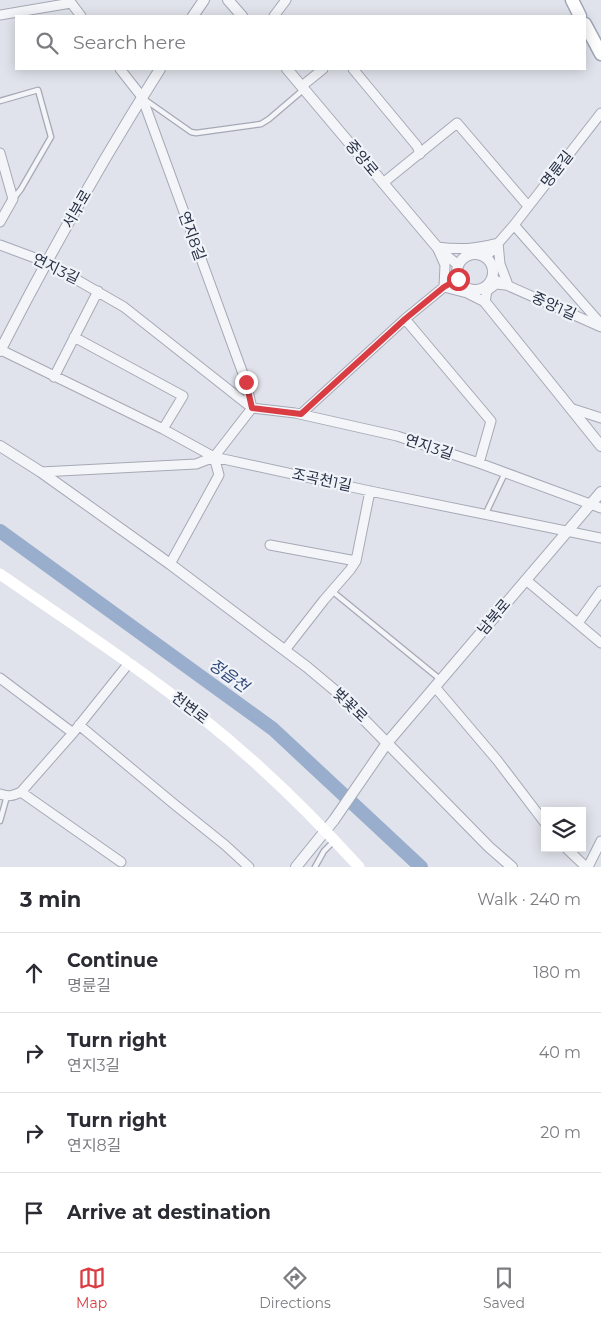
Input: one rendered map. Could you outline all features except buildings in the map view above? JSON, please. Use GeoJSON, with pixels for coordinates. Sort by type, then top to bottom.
{"type":"FeatureCollection","features":[{"type":"Feature","properties":{"kind":"main road"},"geometry":{"type":"LineString","coordinates":[[572,0],[580,15]]}},
{"type":"Feature","properties":{"kind":"main road"},"geometry":{"type":"LineString","coordinates":[[586,26],[601,54]]}},
{"type":"Feature","properties":{"kind":"main road","name":"천변로"},"geometry":{"type":"LineString","coordinates":[[0,574],[129,663],[235,744],[326,830],[359,867]]}},
{"type":"Feature","properties":{"kind":"street"},"geometry":{"type":"LineString","coordinates":[[194,15],[204,0]]}},
{"type":"Feature","properties":{"kind":"street"},"geometry":{"type":"LineString","coordinates":[[228,0],[241,15]]}},
{"type":"Feature","properties":{"kind":"street"},"geometry":{"type":"LineString","coordinates":[[275,15],[286,0]]}},
{"type":"Feature","properties":{"kind":"street"},"geometry":{"type":"LineString","coordinates":[[0,16],[70,2],[80,15]]}},
{"type":"Feature","properties":{"kind":"street","name":"연지8길"},"geometry":{"type":"LineString","coordinates":[[121,70],[142,97],[246,382],[252,408]]}},
{"type":"Feature","properties":{"kind":"street","name":"서부로"},"geometry":{"type":"LineString","coordinates":[[0,351],[46,262],[159,70]]}},
{"type":"Feature","properties":{"kind":"street","name":"중앙로"},"geometry":{"type":"LineString","coordinates":[[288,70],[437,247]]}},
{"type":"Feature","properties":{"kind":"street"},"geometry":{"type":"LineString","coordinates":[[303,88],[322,70]]}},
{"type":"Feature","properties":{"kind":"street"},"geometry":{"type":"LineString","coordinates":[[354,70],[417,146],[420,154]]}},
{"type":"Feature","properties":{"kind":"street","name":"명륜길"},"geometry":{"type":"LineString","coordinates":[[486,257],[514,225],[601,113]]}},
{"type":"Feature","properties":{"kind":"street"},"geometry":{"type":"LineString","coordinates":[[383,183],[457,123],[528,206]]}},
{"type":"Feature","properties":{"kind":"street"},"geometry":{"type":"LineString","coordinates":[[0,153],[13,199],[0,222]]}},
{"type":"Feature","properties":{"kind":"street"},"geometry":{"type":"LineString","coordinates":[[514,225],[601,325]]}},
{"type":"Feature","properties":{"kind":"street"},"geometry":{"type":"LineString","coordinates":[[437,247],[456,250],[498,243],[500,264],[508,285],[496,284],[488,291],[485,302]]}},
{"type":"Feature","properties":{"kind":"street","name":"연지3길"},"geometry":{"type":"LineString","coordinates":[[0,245],[46,262],[124,307],[252,408],[301,414],[397,436],[505,472],[596,506]]}},
{"type":"Feature","properties":{"kind":"street"},"geometry":{"type":"LineString","coordinates":[[437,247],[458,265]]}},
{"type":"Feature","properties":{"kind":"street"},"geometry":{"type":"LineString","coordinates":[[437,247],[445,265],[444,287]]}},
{"type":"Feature","properties":{"kind":"street"},"geometry":{"type":"LineString","coordinates":[[472,253],[486,257],[491,261],[493,267],[492,279],[489,284],[481,289],[469,289],[463,285],[458,279],[457,274],[458,265],[464,256],[472,253]]}},
{"type":"Feature","properties":{"kind":"street"},"geometry":{"type":"LineString","coordinates":[[301,414],[405,319],[444,287],[458,279]]}},
{"type":"Feature","properties":{"kind":"street","name":"중앙1길"},"geometry":{"type":"LineString","coordinates":[[492,279],[601,325]]}},
{"type":"Feature","properties":{"kind":"street"},"geometry":{"type":"LineString","coordinates":[[444,287],[467,293],[485,302]]}},
{"type":"Feature","properties":{"kind":"street"},"geometry":{"type":"LineString","coordinates":[[481,289],[485,302],[601,446]]}},
{"type":"Feature","properties":{"kind":"street"},"geometry":{"type":"LineString","coordinates":[[54,377],[98,291]]}},
{"type":"Feature","properties":{"kind":"street"},"geometry":{"type":"LineString","coordinates":[[405,319],[491,420],[479,463]]}},
{"type":"Feature","properties":{"kind":"street"},"geometry":{"type":"LineString","coordinates":[[74,337],[182,396],[163,429]]}},
{"type":"Feature","properties":{"kind":"street"},"geometry":{"type":"LineString","coordinates":[[0,351],[163,429],[214,457],[219,475],[170,564]]}},
{"type":"Feature","properties":{"kind":"street"},"geometry":{"type":"LineString","coordinates":[[214,457],[252,408]]}},
{"type":"Feature","properties":{"kind":"street"},"geometry":{"type":"LineString","coordinates":[[570,408],[601,418]]}},
{"type":"Feature","properties":{"kind":"street","name":"벚꽃로"},"geometry":{"type":"LineString","coordinates":[[0,446],[41,472],[170,564],[285,650],[338,693],[512,867]]}},
{"type":"Feature","properties":{"kind":"street","name":"조곡천1길"},"geometry":{"type":"LineString","coordinates":[[41,472],[196,464],[214,457],[601,538]]}},
{"type":"Feature","properties":{"kind":"street"},"geometry":{"type":"LineString","coordinates":[[285,650],[356,561],[370,491]]}},
{"type":"Feature","properties":{"kind":"street","name":"남북로"},"geometry":{"type":"LineString","coordinates":[[296,867],[334,820],[387,743],[568,530],[596,506],[601,492]]}},
{"type":"Feature","properties":{"kind":"street"},"geometry":{"type":"LineString","coordinates":[[270,545],[356,561]]}},
{"type":"Feature","properties":{"kind":"street"},"geometry":{"type":"LineString","coordinates":[[526,580],[601,643]]}},
{"type":"Feature","properties":{"kind":"street"},"geometry":{"type":"LineString","coordinates":[[578,623],[601,591]]}},
{"type":"Feature","properties":{"kind":"street"},"geometry":{"type":"LineString","coordinates":[[4,795],[20,792],[73,733],[129,663]]}},
{"type":"Feature","properties":{"kind":"street"},"geometry":{"type":"LineString","coordinates":[[0,678],[73,733]]}},
{"type":"Feature","properties":{"kind":"street"},"geometry":{"type":"LineString","coordinates":[[438,684],[541,818]]}},
{"type":"Feature","properties":{"kind":"street"},"geometry":{"type":"LineString","coordinates":[[79,725],[225,844],[249,867]]}},
{"type":"Feature","properties":{"kind":"street"},"geometry":{"type":"LineString","coordinates":[[20,792],[121,862]]}},
{"type":"Feature","properties":{"kind":"street"},"geometry":{"type":"LineString","coordinates":[[570,852],[587,867],[601,841]]}},
{"type":"Feature","properties":{"kind":"lane"},"geometry":{"type":"LineString","coordinates":[[142,97],[191,132],[196,133],[261,124],[303,88]]}},
{"type":"Feature","properties":{"kind":"lane"},"geometry":{"type":"LineString","coordinates":[[0,102],[38,90],[52,137],[13,199]]}},
{"type":"Feature","properties":{"kind":"lane"},"geometry":{"type":"LineString","coordinates":[[486,514],[505,472]]}},
{"type":"Feature","properties":{"kind":"lane"},"geometry":{"type":"LineString","coordinates":[[332,591],[438,684]]}},
{"type":"Feature","properties":{"kind":"lane"},"geometry":{"type":"LineString","coordinates":[[0,821],[4,795]]}},
{"type":"Feature","properties":{"kind":"lane"},"geometry":{"type":"LineString","coordinates":[[315,867],[324,851],[335,840]]}},
{"type":"Feature","properties":{"kind":"waterway","name":"정읍천"},"geometry":{"type":"LineString","coordinates":[[0,531],[273,729],[421,867]]}},
{"type":"Feature","properties":{"kind":"route"},"geometry":{"type":"LineString","coordinates":[[246,382],[252,408],[301,414],[405,319],[444,287],[458,279]]}}]}
